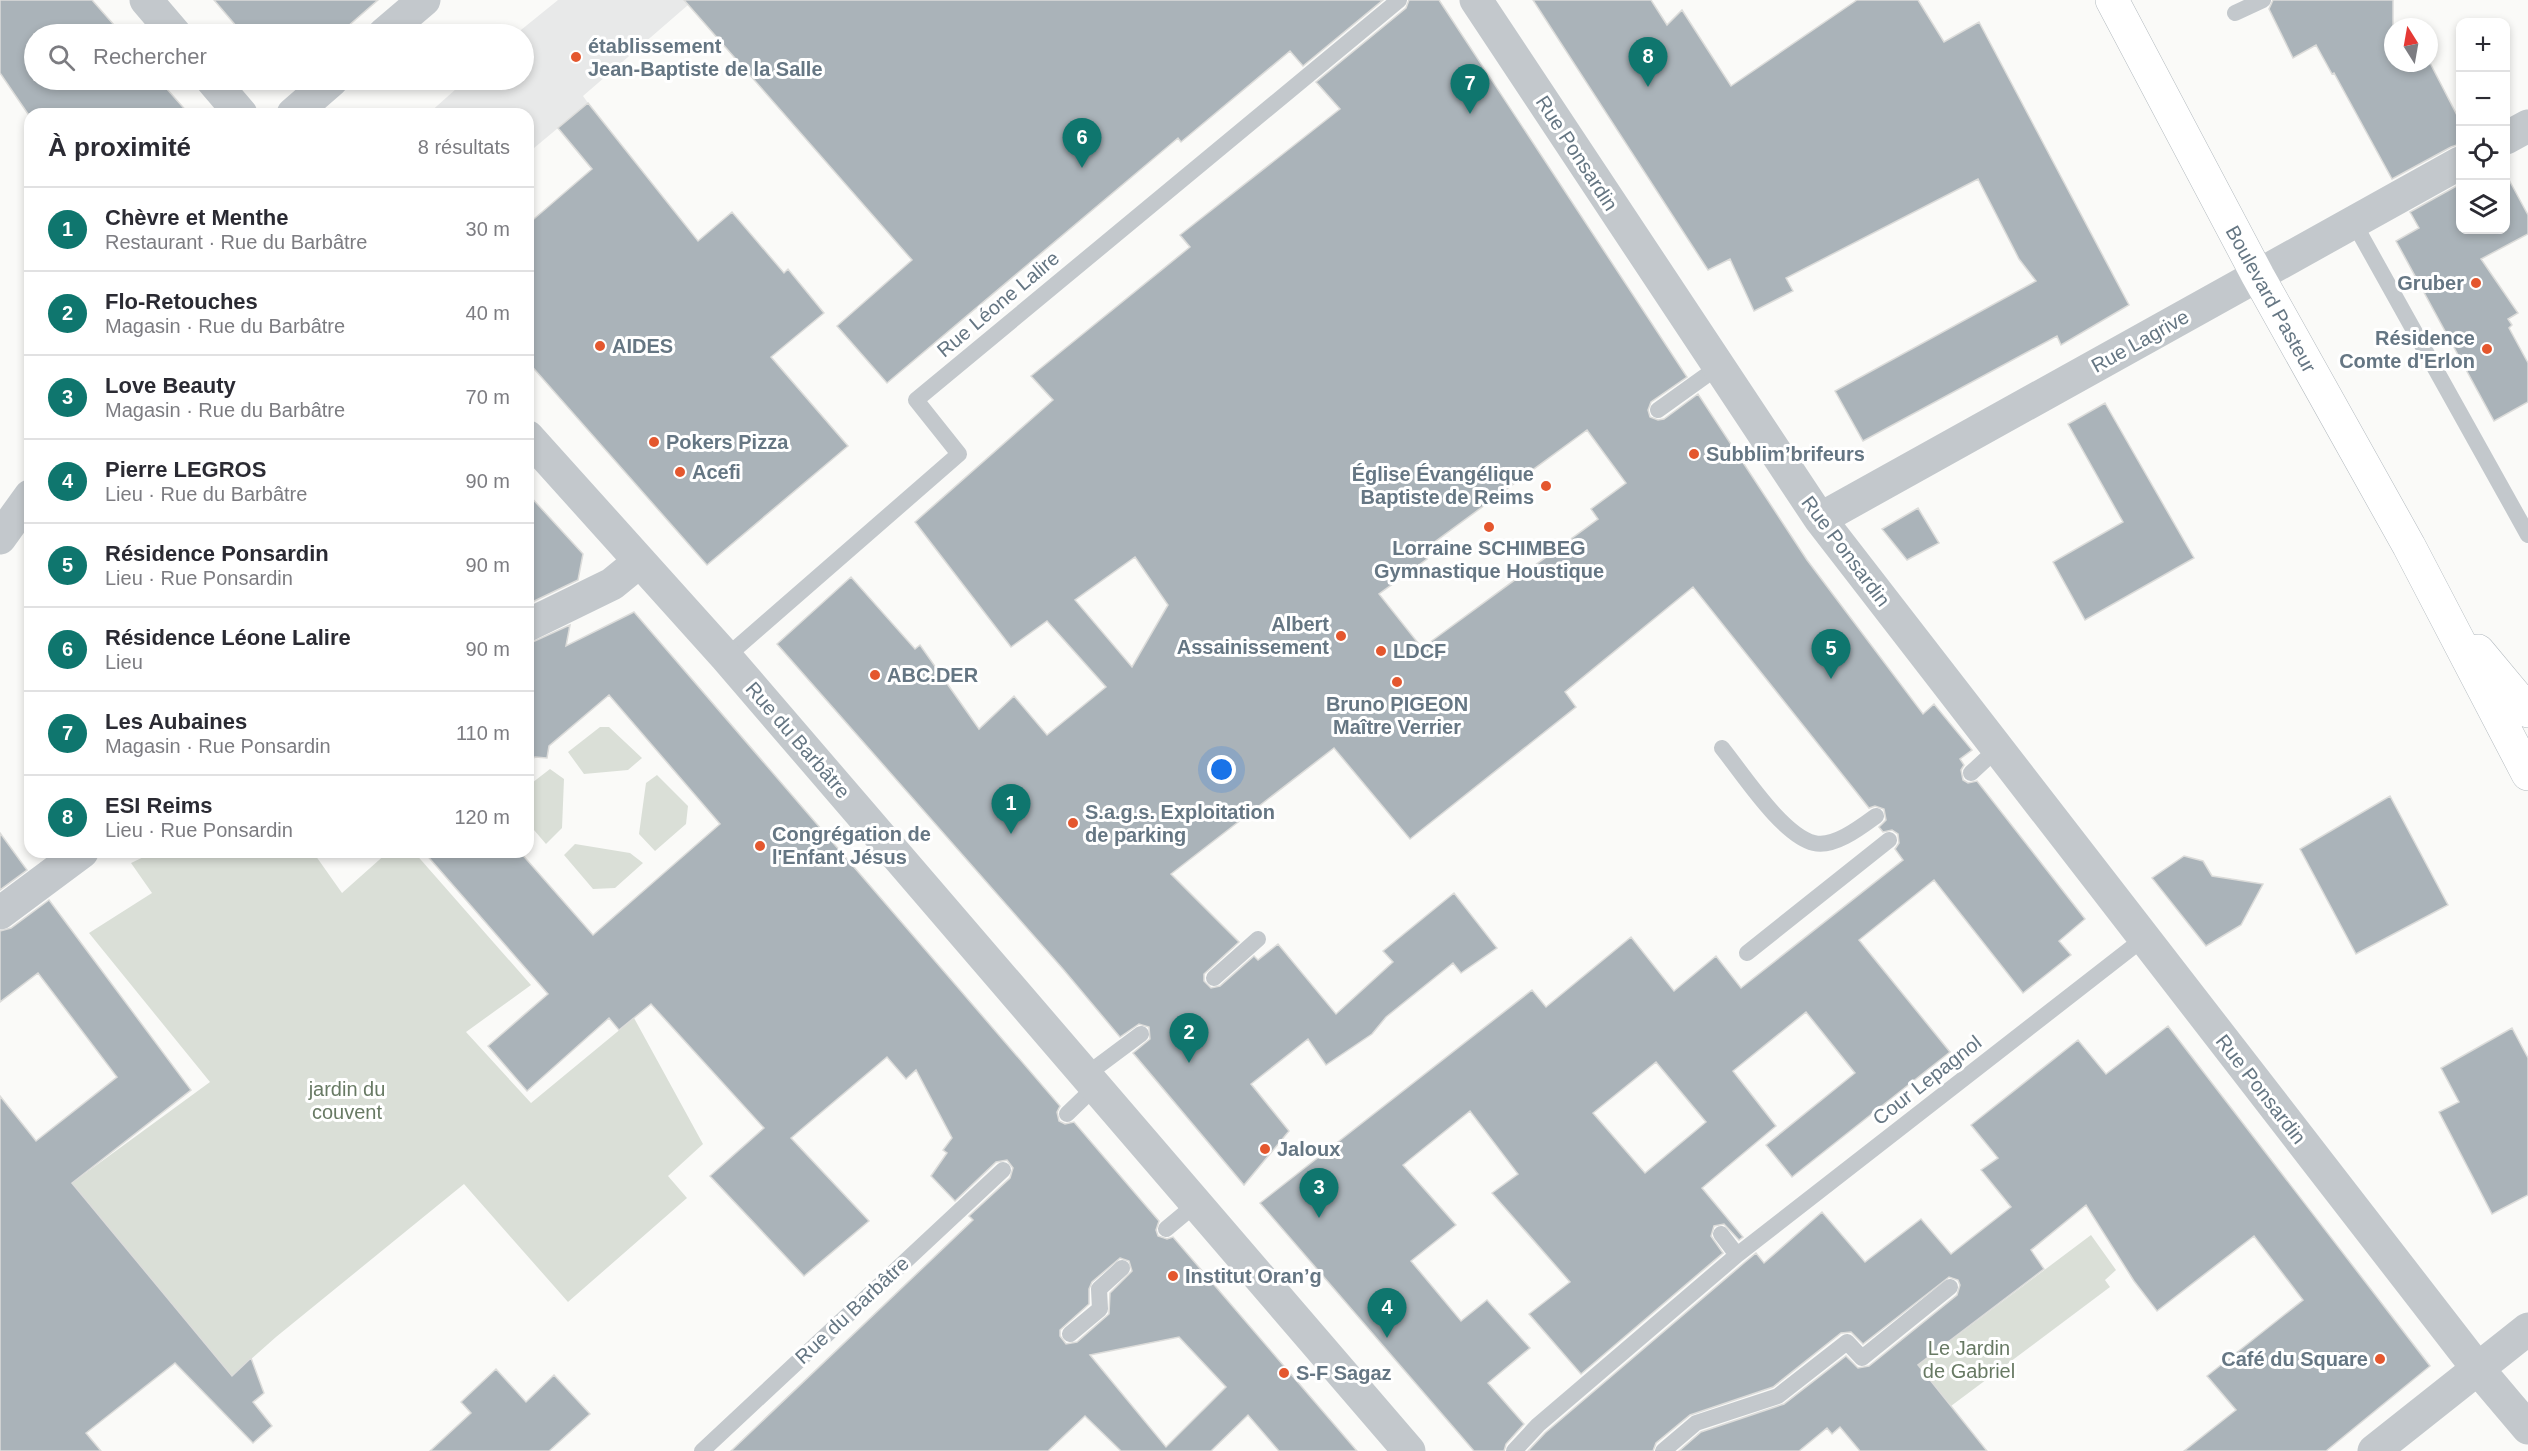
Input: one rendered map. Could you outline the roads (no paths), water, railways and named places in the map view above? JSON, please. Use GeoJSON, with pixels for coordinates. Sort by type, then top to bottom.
{"type":"FeatureCollection","features":[{"type":"Feature","properties":{"kind":"main road","name":"Boulevard Pasteur"},"geometry":{"type":"LineString","coordinates":[[2112,0],[2258,276],[2403,535],[2528,774]]}},
{"type":"Feature","properties":{"kind":"main road","name":"Boulevard Pasteur"},"geometry":{"type":"LineString","coordinates":[[2433,596],[2528,711]]}},
{"type":"Feature","properties":{"kind":"street"},"geometry":{"type":"LineString","coordinates":[[146,0],[166,24]]}},
{"type":"Feature","properties":{"kind":"street"},"geometry":{"type":"LineString","coordinates":[[396,24],[424,0]]}},
{"type":"Feature","properties":{"kind":"street","name":"Rue Ponsardin"},"geometry":{"type":"LineString","coordinates":[[1476,0],[1820,519],[1984,739],[2478,1369],[2528,1428]]}},
{"type":"Feature","properties":{"kind":"street"},"geometry":{"type":"LineString","coordinates":[[221,90],[236,108]]}},
{"type":"Feature","properties":{"kind":"street"},"geometry":{"type":"LineString","coordinates":[[300,108],[321,90]]}},
{"type":"Feature","properties":{"kind":"street"},"geometry":{"type":"LineString","coordinates":[[2510,135],[2528,126]]}},
{"type":"Feature","properties":{"kind":"street","name":"Rue Lagrive"},"geometry":{"type":"LineString","coordinates":[[1820,519],[2456,165]]}},
{"type":"Feature","properties":{"kind":"street","name":"Rue du Barbâtre"},"geometry":{"type":"LineString","coordinates":[[534,444],[726,657],[1409,1451]]}},
{"type":"Feature","properties":{"kind":"street"},"geometry":{"type":"LineString","coordinates":[[0,538],[24,507]]}},
{"type":"Feature","properties":{"kind":"street"},"geometry":{"type":"LineString","coordinates":[[534,622],[612,584],[639,562]]}},
{"type":"Feature","properties":{"kind":"street"},"geometry":{"type":"LineString","coordinates":[[0,914],[74,858]]}},
{"type":"Feature","properties":{"kind":"street"},"geometry":{"type":"LineString","coordinates":[[2374,1451],[2528,1329]]}},
{"type":"Feature","properties":{"kind":"lane","name":"Rue Léone Lalire"},"geometry":{"type":"LineString","coordinates":[[726,657],[959,454],[916,400],[1399,0]]}},
{"type":"Feature","properties":{"kind":"lane"},"geometry":{"type":"LineString","coordinates":[[2235,13],[2263,0]]}},
{"type":"Feature","properties":{"kind":"lane"},"geometry":{"type":"LineString","coordinates":[[2354,222],[2528,535]]}},
{"type":"Feature","properties":{"kind":"lane"},"geometry":{"type":"LineString","coordinates":[[1658,410],[1719,367]]}},
{"type":"Feature","properties":{"kind":"lane"},"geometry":{"type":"LineString","coordinates":[[1971,773],[1984,739]]}},
{"type":"Feature","properties":{"kind":"lane"},"geometry":{"type":"LineString","coordinates":[[1722,748],[1787,830],[1815,844],[1844,838],[1876,816]]}},
{"type":"Feature","properties":{"kind":"lane"},"geometry":{"type":"LineString","coordinates":[[1747,953],[1889,840]]}},
{"type":"Feature","properties":{"kind":"lane"},"geometry":{"type":"LineString","coordinates":[[1214,978],[1258,939]]}},
{"type":"Feature","properties":{"kind":"lane","name":"Cour Lepagnol"},"geometry":{"type":"LineString","coordinates":[[1514,1451],[1538,1425],[1737,1255],[2143,939]]}},
{"type":"Feature","properties":{"kind":"lane"},"geometry":{"type":"LineString","coordinates":[[1067,1114],[1090,1081],[1141,1034]]}},
{"type":"Feature","properties":{"kind":"lane","name":"Rue du Barbâtre"},"geometry":{"type":"LineString","coordinates":[[702,1451],[1003,1170]]}},
{"type":"Feature","properties":{"kind":"lane"},"geometry":{"type":"LineString","coordinates":[[1166,1229],[1196,1204]]}},
{"type":"Feature","properties":{"kind":"lane"},"geometry":{"type":"LineString","coordinates":[[1721,1234],[1737,1255]]}},
{"type":"Feature","properties":{"kind":"lane"},"geometry":{"type":"LineString","coordinates":[[1070,1334],[1100,1310],[1099,1290],[1122,1268]]}},
{"type":"Feature","properties":{"kind":"lane"},"geometry":{"type":"LineString","coordinates":[[1663,1451],[1696,1423],[1778,1396],[1847,1342],[1862,1358],[1950,1287]]}},
{"type":"Feature","properties":{"kind":"place","name":"établissement Jean-Baptiste de la Salle"},"geometry":{"type":"Point","coordinates":[576,57]}},
{"type":"Feature","properties":{"kind":"place","name":"ESI Reims"},"geometry":{"type":"Point","coordinates":[1648,87]}},
{"type":"Feature","properties":{"kind":"place","name":"Les Aubaines"},"geometry":{"type":"Point","coordinates":[1470,114]}},
{"type":"Feature","properties":{"kind":"place","name":"Résidence Léone Lalire"},"geometry":{"type":"Point","coordinates":[1082,168]}},
{"type":"Feature","properties":{"kind":"place","name":"Gruber"},"geometry":{"type":"Point","coordinates":[2476,283]}},
{"type":"Feature","properties":{"kind":"place","name":"AIDES"},"geometry":{"type":"Point","coordinates":[600,346]}},
{"type":"Feature","properties":{"kind":"place","name":"Résidence Comte d'Erlon"},"geometry":{"type":"Point","coordinates":[2487,349]}},
{"type":"Feature","properties":{"kind":"place","name":"Pokers Pizza"},"geometry":{"type":"Point","coordinates":[654,442]}},
{"type":"Feature","properties":{"kind":"place","name":"Subblim’brifeurs"},"geometry":{"type":"Point","coordinates":[1694,454]}},
{"type":"Feature","properties":{"kind":"place","name":"Acefi"},"geometry":{"type":"Point","coordinates":[680,472]}},
{"type":"Feature","properties":{"kind":"place","name":"Église Évangélique Baptiste de Reims"},"geometry":{"type":"Point","coordinates":[1546,486]}},
{"type":"Feature","properties":{"kind":"place","name":"Lorraine SCHIMBEG Gymnastique Houstique"},"geometry":{"type":"Point","coordinates":[1489,527]}},
{"type":"Feature","properties":{"kind":"place","name":"Albert Assainissement"},"geometry":{"type":"Point","coordinates":[1341,636]}},
{"type":"Feature","properties":{"kind":"place","name":"LDCF"},"geometry":{"type":"Point","coordinates":[1381,651]}},
{"type":"Feature","properties":{"kind":"place","name":"ABC.DER"},"geometry":{"type":"Point","coordinates":[875,675]}},
{"type":"Feature","properties":{"kind":"place","name":"Résidence Ponsardin"},"geometry":{"type":"Point","coordinates":[1831,679]}},
{"type":"Feature","properties":{"kind":"place","name":"Bruno PIGEON Maître Verrier"},"geometry":{"type":"Point","coordinates":[1397,682]}},
{"type":"Feature","properties":{"kind":"place","name":"S.a.g.s. Exploitation de parking"},"geometry":{"type":"Point","coordinates":[1073,823]}},
{"type":"Feature","properties":{"kind":"place","name":"Chèvre et Menthe"},"geometry":{"type":"Point","coordinates":[1011,834]}},
{"type":"Feature","properties":{"kind":"place","name":"Congrégation de l'Enfant Jésus"},"geometry":{"type":"Point","coordinates":[760,846]}},
{"type":"Feature","properties":{"kind":"place","name":"Flo-Retouches"},"geometry":{"type":"Point","coordinates":[1189,1063]}},
{"type":"Feature","properties":{"kind":"place","name":"Jaloux"},"geometry":{"type":"Point","coordinates":[1265,1149]}},
{"type":"Feature","properties":{"kind":"place","name":"Love Beauty"},"geometry":{"type":"Point","coordinates":[1319,1218]}},
{"type":"Feature","properties":{"kind":"place","name":"Institut Oran’g"},"geometry":{"type":"Point","coordinates":[1173,1276]}},
{"type":"Feature","properties":{"kind":"place","name":"Pierre LEGROS"},"geometry":{"type":"Point","coordinates":[1387,1338]}},
{"type":"Feature","properties":{"kind":"place","name":"Café du Square"},"geometry":{"type":"Point","coordinates":[2380,1359]}},
{"type":"Feature","properties":{"kind":"place","name":"S-F Sagaz"},"geometry":{"type":"Point","coordinates":[1284,1373]}},
{"type":"Feature","properties":{"kind":"park label","name":"jardin du couvent"},"geometry":{"type":"Point","coordinates":[347,1100]}},
{"type":"Feature","properties":{"kind":"park label","name":"Le Jardin de Gabriel"},"geometry":{"type":"Point","coordinates":[1969,1360]}}]}
